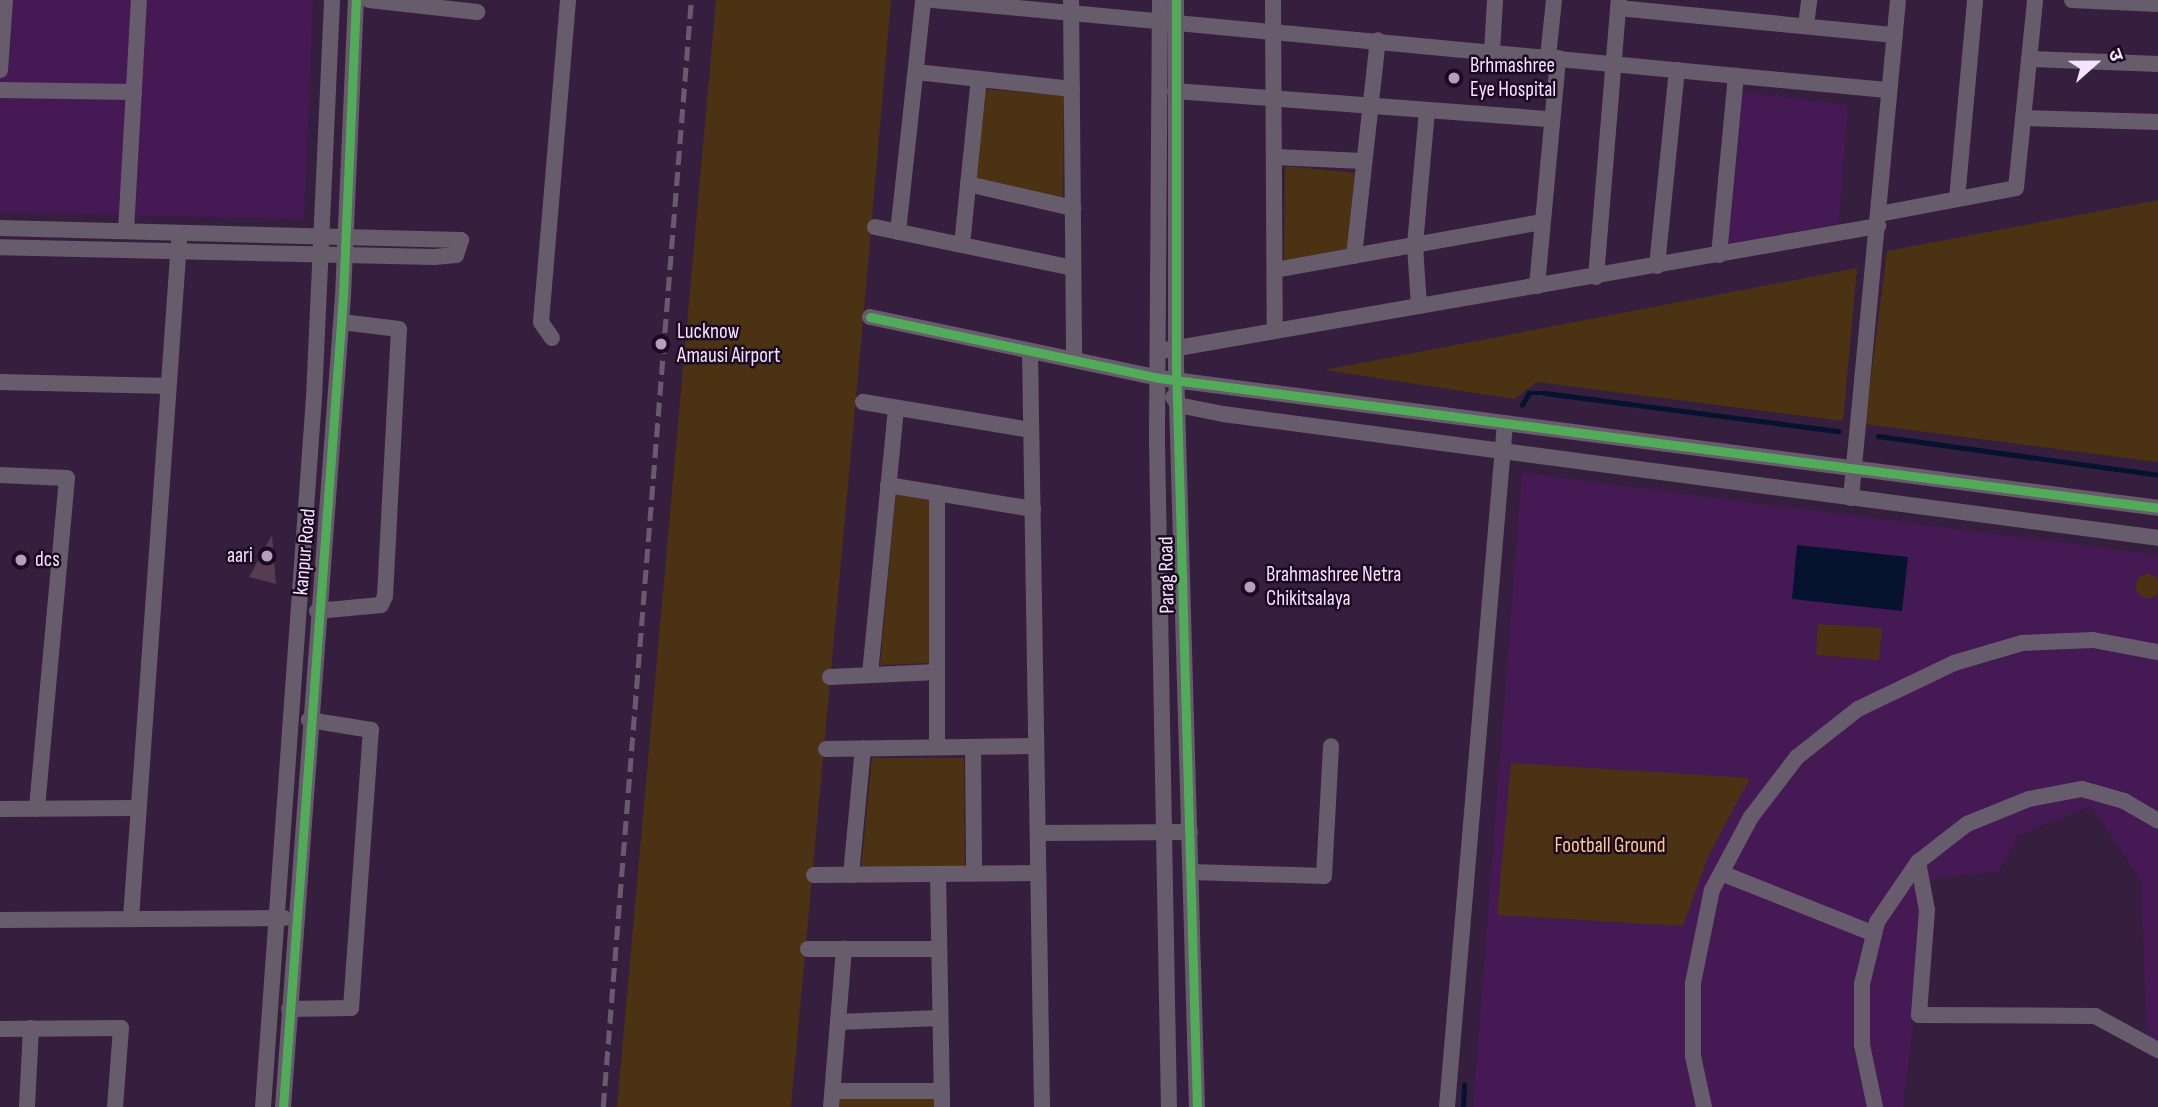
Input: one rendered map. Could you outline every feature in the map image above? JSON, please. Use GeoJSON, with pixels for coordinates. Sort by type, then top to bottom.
{"type":"FeatureCollection","features":[{"type":"Feature","properties":{"kind":"street"},"geometry":{"type":"LineString","coordinates":[[0,70],[5,0]]}},
{"type":"Feature","properties":{"kind":"street"},"geometry":{"type":"LineString","coordinates":[[126,231],[139,0]]}},
{"type":"Feature","properties":{"kind":"street"},"geometry":{"type":"LineString","coordinates":[[263,1107],[321,254],[332,0]]}},
{"type":"Feature","properties":{"kind":"street","name":"kanpur Road"},"geometry":{"type":"LineString","coordinates":[[283,1107],[317,611],[341,322],[356,0]]}},
{"type":"Feature","properties":{"kind":"street"},"geometry":{"type":"LineString","coordinates":[[369,0],[477,12]]}},
{"type":"Feature","properties":{"kind":"street"},"geometry":{"type":"LineString","coordinates":[[552,338],[541,322],[568,0]]}},
{"type":"Feature","properties":{"kind":"street"},"geometry":{"type":"LineString","coordinates":[[898,232],[923,0]]}},
{"type":"Feature","properties":{"kind":"street"},"geometry":{"type":"LineString","coordinates":[[933,0],[1071,8],[1168,23],[1274,30],[1887,90]]}},
{"type":"Feature","properties":{"kind":"street","name":"Parag Road"},"geometry":{"type":"LineString","coordinates":[[1160,0],[1168,23],[1175,91],[1168,349],[1159,378],[1163,832],[1169,1107]]}},
{"type":"Feature","properties":{"kind":"street","name":"Parag Road"},"geometry":{"type":"LineString","coordinates":[[1176,0],[1168,23],[1168,349],[1177,381],[1178,405],[1197,1107]]}},
{"type":"Feature","properties":{"kind":"street"},"geometry":{"type":"LineString","coordinates":[[1273,0],[1275,331]]}},
{"type":"Feature","properties":{"kind":"street"},"geometry":{"type":"LineString","coordinates":[[1492,52],[1495,0]]}},
{"type":"Feature","properties":{"kind":"street"},"geometry":{"type":"LineString","coordinates":[[1537,286],[1550,119],[1554,0]]}},
{"type":"Feature","properties":{"kind":"street"},"geometry":{"type":"LineString","coordinates":[[1806,26],[1809,0]]}},
{"type":"Feature","properties":{"kind":"street"},"geometry":{"type":"LineString","coordinates":[[1850,498],[1878,220],[1887,90],[1898,0]]}},
{"type":"Feature","properties":{"kind":"street"},"geometry":{"type":"LineString","coordinates":[[1957,199],[1975,0]]}},
{"type":"Feature","properties":{"kind":"street"},"geometry":{"type":"LineString","coordinates":[[1168,349],[1719,255],[1878,220],[1957,199],[2016,188],[2035,0]]}},
{"type":"Feature","properties":{"kind":"street"},"geometry":{"type":"LineString","coordinates":[[2072,0],[2158,4]]}},
{"type":"Feature","properties":{"kind":"street"},"geometry":{"type":"LineString","coordinates":[[1596,277],[1619,4],[1676,7],[1806,26],[1895,35]]}},
{"type":"Feature","properties":{"kind":"street"},"geometry":{"type":"LineString","coordinates":[[1071,8],[1074,360]]}},
{"type":"Feature","properties":{"kind":"street"},"geometry":{"type":"LineString","coordinates":[[1354,256],[1378,40]]}},
{"type":"Feature","properties":{"kind":"street"},"geometry":{"type":"LineString","coordinates":[[2029,59],[2158,64]]}},
{"type":"Feature","properties":{"kind":"street"},"geometry":{"type":"LineString","coordinates":[[1657,266],[1677,70]]}},
{"type":"Feature","properties":{"kind":"street"},"geometry":{"type":"LineString","coordinates":[[916,72],[1072,89]]}},
{"type":"Feature","properties":{"kind":"street"},"geometry":{"type":"LineString","coordinates":[[1719,255],[1735,76]]}},
{"type":"Feature","properties":{"kind":"street"},"geometry":{"type":"LineString","coordinates":[[962,245],[979,79]]}},
{"type":"Feature","properties":{"kind":"street"},"geometry":{"type":"LineString","coordinates":[[0,90],[134,92]]}},
{"type":"Feature","properties":{"kind":"street"},"geometry":{"type":"LineString","coordinates":[[1175,91],[1275,101],[1550,119]]}},
{"type":"Feature","properties":{"kind":"street"},"geometry":{"type":"LineString","coordinates":[[1419,306],[1415,245],[1427,111]]}},
{"type":"Feature","properties":{"kind":"street"},"geometry":{"type":"LineString","coordinates":[[2023,118],[2158,122]]}},
{"type":"Feature","properties":{"kind":"street"},"geometry":{"type":"LineString","coordinates":[[1275,157],[1363,160]]}},
{"type":"Feature","properties":{"kind":"street"},"geometry":{"type":"LineString","coordinates":[[968,184],[1073,208]]}},
{"type":"Feature","properties":{"kind":"street"},"geometry":{"type":"LineString","coordinates":[[1275,270],[1542,222]]}},
{"type":"Feature","properties":{"kind":"street"},"geometry":{"type":"LineString","coordinates":[[875,227],[1073,268]]}},
{"type":"Feature","properties":{"kind":"street"},"geometry":{"type":"LineString","coordinates":[[0,228],[461,240],[451,257],[0,247]]}},
{"type":"Feature","properties":{"kind":"street"},"geometry":{"type":"LineString","coordinates":[[131,918],[136,808],[179,232]]}},
{"type":"Feature","properties":{"kind":"street"},"geometry":{"type":"LineString","coordinates":[[870,317],[1177,381],[2158,508]]}},
{"type":"Feature","properties":{"kind":"street"},"geometry":{"type":"LineString","coordinates":[[317,611],[381,605],[386,596],[399,329],[341,322]]}},
{"type":"Feature","properties":{"kind":"street"},"geometry":{"type":"LineString","coordinates":[[1030,351],[1042,1107]]}},
{"type":"Feature","properties":{"kind":"street"},"geometry":{"type":"LineString","coordinates":[[1159,378],[1178,405],[1503,453],[2158,538]]}},
{"type":"Feature","properties":{"kind":"street"},"geometry":{"type":"LineString","coordinates":[[0,382],[168,386]]}},
{"type":"Feature","properties":{"kind":"street"},"geometry":{"type":"LineString","coordinates":[[863,402],[1031,430]]}},
{"type":"Feature","properties":{"kind":"street"},"geometry":{"type":"LineString","coordinates":[[870,674],[896,408]]}},
{"type":"Feature","properties":{"kind":"street"},"geometry":{"type":"LineString","coordinates":[[1447,1107],[1505,424]]}},
{"type":"Feature","properties":{"kind":"street"},"geometry":{"type":"LineString","coordinates":[[0,475],[66,478],[37,808]]}},
{"type":"Feature","properties":{"kind":"street"},"geometry":{"type":"LineString","coordinates":[[888,485],[1032,509]]}},
{"type":"Feature","properties":{"kind":"street"},"geometry":{"type":"LineString","coordinates":[[937,494],[937,747]]}},
{"type":"Feature","properties":{"kind":"street"},"geometry":{"type":"LineString","coordinates":[[1704,1107],[1693,1056],[1693,983],[1712,890],[1751,817],[1797,757],[1858,709],[1954,663],[2022,643],[2093,640],[2158,652]]}},
{"type":"Feature","properties":{"kind":"street"},"geometry":{"type":"LineString","coordinates":[[831,677],[937,672]]}},
{"type":"Feature","properties":{"kind":"street"},"geometry":{"type":"LineString","coordinates":[[289,1009],[351,1008],[371,730],[309,720]]}},
{"type":"Feature","properties":{"kind":"street"},"geometry":{"type":"LineString","coordinates":[[826,749],[1036,746]]}},
{"type":"Feature","properties":{"kind":"street"},"geometry":{"type":"LineString","coordinates":[[1191,872],[1324,876],[1331,746]]}},
{"type":"Feature","properties":{"kind":"street"},"geometry":{"type":"LineString","coordinates":[[973,747],[974,873]]}},
{"type":"Feature","properties":{"kind":"street"},"geometry":{"type":"LineString","coordinates":[[851,875],[863,749]]}},
{"type":"Feature","properties":{"kind":"street"},"geometry":{"type":"LineString","coordinates":[[1875,1107],[1862,1045],[1862,984],[1874,934],[1918,862],[1968,824],[2029,799],[2082,789],[2124,801],[2158,821]]}},
{"type":"Feature","properties":{"kind":"street"},"geometry":{"type":"LineString","coordinates":[[0,809],[136,808]]}},
{"type":"Feature","properties":{"kind":"street"},"geometry":{"type":"LineString","coordinates":[[1038,833],[1190,832]]}},
{"type":"Feature","properties":{"kind":"street"},"geometry":{"type":"LineString","coordinates":[[1918,862],[1927,910],[1919,1015],[2095,1016],[2158,1050]]}},
{"type":"Feature","properties":{"kind":"street"},"geometry":{"type":"LineString","coordinates":[[814,876],[1038,873]]}},
{"type":"Feature","properties":{"kind":"street"},"geometry":{"type":"LineString","coordinates":[[1721,873],[1874,934]]}},
{"type":"Feature","properties":{"kind":"street"},"geometry":{"type":"LineString","coordinates":[[844,949],[832,1099],[942,1099],[938,874]]}},
{"type":"Feature","properties":{"kind":"street"},"geometry":{"type":"LineString","coordinates":[[0,919],[295,919]]}},
{"type":"Feature","properties":{"kind":"street"},"geometry":{"type":"LineString","coordinates":[[808,949],[939,948]]}},
{"type":"Feature","properties":{"kind":"street"},"geometry":{"type":"LineString","coordinates":[[838,1022],[940,1018]]}},
{"type":"Feature","properties":{"kind":"street"},"geometry":{"type":"LineString","coordinates":[[0,1028],[121,1028],[115,1107]]}},
{"type":"Feature","properties":{"kind":"street"},"geometry":{"type":"LineString","coordinates":[[27,1107],[31,1028]]}},
{"type":"Feature","properties":{"kind":"shaded area"},"geometry":{"type":"Polygon","coordinates":[[[0,0],[313,0],[304,219],[0,212],[0,0]]]}},
{"type":"Feature","properties":{"kind":"shaded area"},"geometry":{"type":"Polygon","coordinates":[[[1742,92],[1848,105],[1839,223],[1726,245],[1742,92]]]}},
{"type":"Feature","properties":{"kind":"shaded area"},"geometry":{"type":"Polygon","coordinates":[[[1522,473],[2158,555],[2158,1048],[2147,1042],[2141,880],[2091,806],[2018,835],[1999,871],[1931,879],[1903,1107],[1473,1107],[1522,473]]]}},
{"type":"Feature","properties":{"kind":"green space"},"geometry":{"type":"Polygon","coordinates":[[[716,0],[891,0],[791,1107],[617,1107],[716,0]]]}},
{"type":"Feature","properties":{"kind":"green space"},"geometry":{"type":"Polygon","coordinates":[[[986,89],[1064,96],[1063,199],[976,180],[986,89]]]}},
{"type":"Feature","properties":{"kind":"green space"},"geometry":{"type":"Polygon","coordinates":[[[1285,166],[1355,173],[1347,249],[1284,261],[1285,166]]]}},
{"type":"Feature","properties":{"kind":"green space"},"geometry":{"type":"Polygon","coordinates":[[[2158,200],[2158,462],[1865,424],[1887,251],[2158,200]]]}},
{"type":"Feature","properties":{"kind":"green space"},"geometry":{"type":"Polygon","coordinates":[[[1857,268],[1843,421],[1537,382],[1515,399],[1325,370],[1857,268]]]}},
{"type":"Feature","properties":{"kind":"green space"},"geometry":{"type":"Polygon","coordinates":[[[896,494],[929,500],[930,663],[880,665],[896,494]]]}},
{"type":"Feature","properties":{"kind":"green space"},"geometry":{"type":"Polygon","coordinates":[[[2148,574],[2157,577],[2160,586],[2157,595],[2148,598],[2139,595],[2136,586],[2139,577],[2148,574]]]}},
{"type":"Feature","properties":{"kind":"green space"},"geometry":{"type":"Polygon","coordinates":[[[1818,624],[1882,628],[1879,660],[1816,655],[1818,624]]]}},
{"type":"Feature","properties":{"kind":"green space"},"geometry":{"type":"Polygon","coordinates":[[[872,758],[964,758],[965,867],[861,869],[872,758]]]}},
{"type":"Feature","properties":{"kind":"green space","name":"Football Ground"},"geometry":{"type":"Polygon","coordinates":[[[1511,763],[1750,778],[1708,857],[1683,926],[1497,915],[1511,763]]]}},
{"type":"Feature","properties":{"kind":"green space"},"geometry":{"type":"Polygon","coordinates":[[[837,1098],[936,1098],[936,1107],[837,1107],[837,1098]]]}},
{"type":"Feature","properties":{"kind":"water"},"geometry":{"type":"Polygon","coordinates":[[[1797,545],[1908,557],[1902,611],[1792,599],[1797,545]]]}},
{"type":"Feature","properties":{"kind":"building","name":"aari"},"geometry":{"type":"Polygon","coordinates":[[[272,535],[276,584],[249,577],[272,535]]]}},
{"type":"Feature","properties":{"kind":"waterway"},"geometry":{"type":"LineString","coordinates":[[1522,405],[1529,393],[1545,393],[1839,431]]}},
{"type":"Feature","properties":{"kind":"waterway"},"geometry":{"type":"LineString","coordinates":[[1878,436],[2158,475]]}},
{"type":"Feature","properties":{"kind":"waterway"},"geometry":{"type":"LineString","coordinates":[[1463,1107],[1464,1085]]}},
{"type":"Feature","properties":{"kind":"railway"},"geometry":{"type":"LineString","coordinates":[[603,1107],[691,0]]}},
{"type":"Feature","properties":{"kind":"cycle path"},"geometry":{"type":"LineString","coordinates":[[283,1107],[343,296],[356,0]]}},
{"type":"Feature","properties":{"kind":"cycle path"},"geometry":{"type":"LineString","coordinates":[[1176,0],[1176,366],[1197,1107]]}},
{"type":"Feature","properties":{"kind":"cycle path"},"geometry":{"type":"LineString","coordinates":[[870,317],[1159,378],[2158,508]]}},
{"type":"Feature","properties":{"kind":"place","name":"Brhmashree Eye Hospital"},"geometry":{"type":"Point","coordinates":[1454,78]}},
{"type":"Feature","properties":{"kind":"place","name":"Lucknow Amausi Airport"},"geometry":{"type":"Point","coordinates":[661,344]}},
{"type":"Feature","properties":{"kind":"place","name":"aari"},"geometry":{"type":"Point","coordinates":[267,556]}},
{"type":"Feature","properties":{"kind":"place","name":"dcs"},"geometry":{"type":"Point","coordinates":[21,560]}},
{"type":"Feature","properties":{"kind":"place","name":"Brahmashree Netra Chikitsalaya"},"geometry":{"type":"Point","coordinates":[1250,587]}}]}
